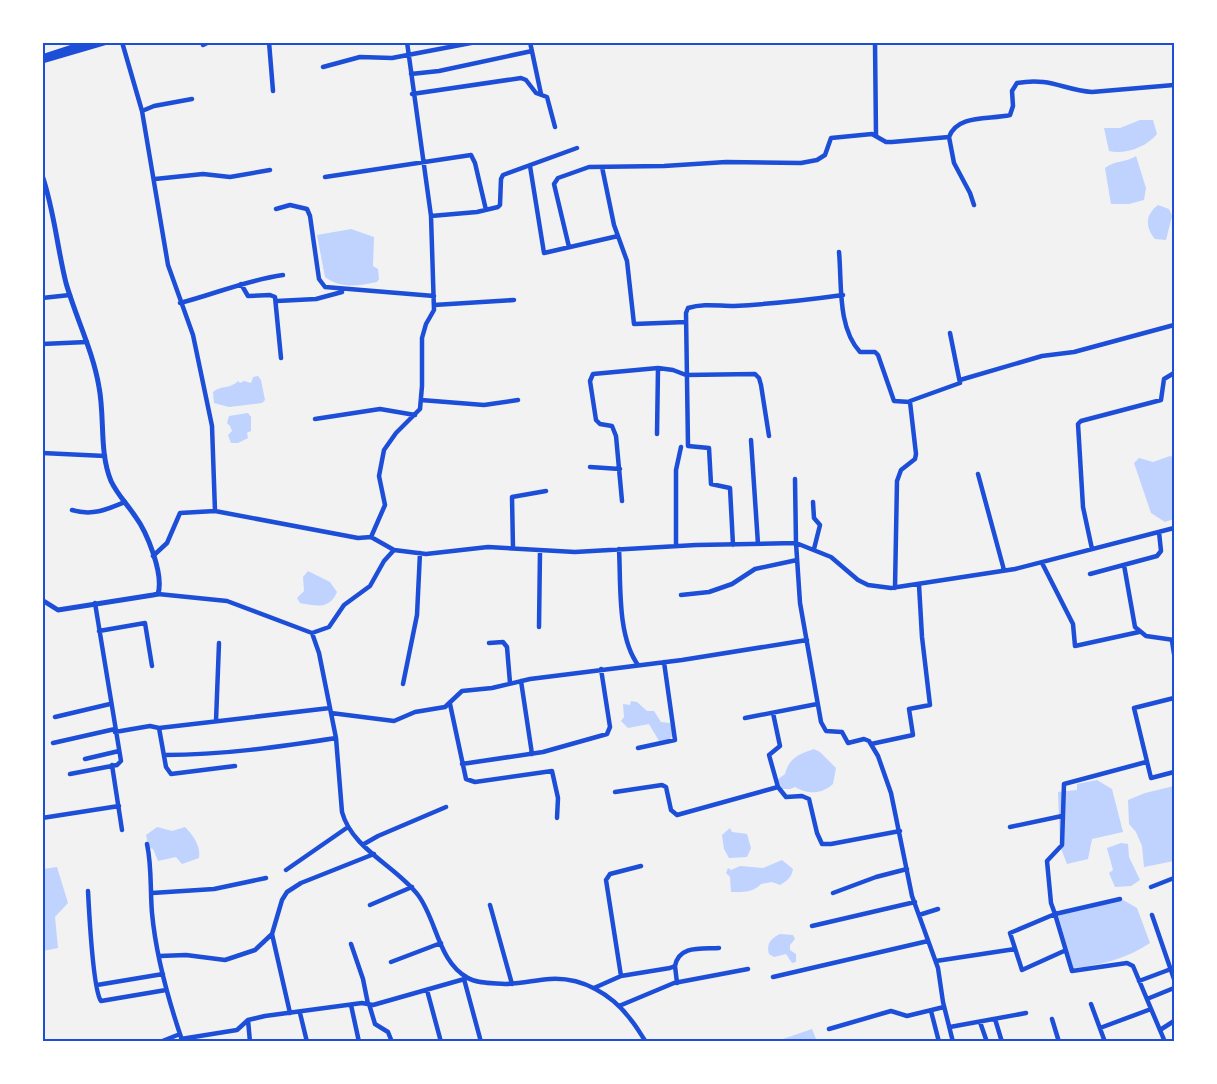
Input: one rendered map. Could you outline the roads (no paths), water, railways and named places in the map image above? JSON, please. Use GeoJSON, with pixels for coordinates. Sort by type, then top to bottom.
{"type":"FeatureCollection","features":[{"type":"Feature","properties":{"kind":"street"},"geometry":{"type":"LineString","coordinates":[[42,57],[88,42]]}},
{"type":"Feature","properties":{"kind":"street"},"geometry":{"type":"LineString","coordinates":[[42,61],[107,42]]}},
{"type":"Feature","properties":{"kind":"street"},"geometry":{"type":"LineString","coordinates":[[122,42],[142,111],[155,178],[168,265],[193,335],[212,426],[215,511]]}},
{"type":"Feature","properties":{"kind":"street"},"geometry":{"type":"LineString","coordinates":[[203,45],[209,42]]}},
{"type":"Feature","properties":{"kind":"street"},"geometry":{"type":"LineString","coordinates":[[269,42],[273,91]]}},
{"type":"Feature","properties":{"kind":"street"},"geometry":{"type":"LineString","coordinates":[[371,537],[385,505],[379,476],[384,450],[396,433],[415,415],[421,400],[422,338],[434,305],[430,253],[431,216],[412,94],[407,42]]}},
{"type":"Feature","properties":{"kind":"street"},"geometry":{"type":"LineString","coordinates":[[323,67],[360,56],[392,58],[476,42]]}},
{"type":"Feature","properties":{"kind":"street"},"geometry":{"type":"LineString","coordinates":[[530,42],[541,94]]}},
{"type":"Feature","properties":{"kind":"street"},"geometry":{"type":"LineString","coordinates":[[875,42],[876,135]]}},
{"type":"Feature","properties":{"kind":"street"},"geometry":{"type":"LineString","coordinates":[[411,74],[439,71],[532,51]]}},
{"type":"Feature","properties":{"kind":"street"},"geometry":{"type":"LineString","coordinates":[[412,94],[517,77],[526,80],[536,93],[547,97],[555,127]]}},
{"type":"Feature","properties":{"kind":"street"},"geometry":{"type":"LineString","coordinates":[[974,205],[954,163],[949,137],[955,126],[963,122],[1010,115],[1013,106],[1012,91],[1017,83],[1056,82],[1082,91],[1092,92],[1174,86]]}},
{"type":"Feature","properties":{"kind":"street"},"geometry":{"type":"LineString","coordinates":[[142,111],[154,106],[192,99]]}},
{"type":"Feature","properties":{"kind":"street"},"geometry":{"type":"LineString","coordinates":[[569,247],[555,192],[555,180],[581,169],[726,162],[810,162],[826,155],[831,138],[876,135],[886,142],[892,142],[949,137]]}},
{"type":"Feature","properties":{"kind":"street"},"geometry":{"type":"LineString","coordinates":[[431,216],[486,210],[500,204],[501,179],[503,175],[577,148]]}},
{"type":"Feature","properties":{"kind":"street"},"geometry":{"type":"LineString","coordinates":[[325,177],[471,156],[475,164],[486,210]]}},
{"type":"Feature","properties":{"kind":"street"},"geometry":{"type":"LineString","coordinates":[[530,166],[544,253],[618,236]]}},
{"type":"Feature","properties":{"kind":"street"},"geometry":{"type":"LineString","coordinates":[[602,167],[618,236],[627,261],[634,324],[686,322]]}},
{"type":"Feature","properties":{"kind":"street"},"geometry":{"type":"LineString","coordinates":[[155,178],[203,174],[230,177],[270,170]]}},
{"type":"Feature","properties":{"kind":"street"},"geometry":{"type":"LineString","coordinates":[[42,175],[70,295],[87,342],[100,388],[105,456],[111,481],[143,529],[153,556],[158,594]]}},
{"type":"Feature","properties":{"kind":"street"},"geometry":{"type":"LineString","coordinates":[[276,209],[290,205],[307,208],[310,216],[321,284],[330,289],[434,296]]}},
{"type":"Feature","properties":{"kind":"street"},"geometry":{"type":"LineString","coordinates":[[839,252],[846,327],[857,348],[862,353],[875,352],[878,355],[894,401],[910,401],[957,385],[960,380],[1042,356],[1074,352],[1174,325]]}},
{"type":"Feature","properties":{"kind":"street"},"geometry":{"type":"LineString","coordinates":[[180,303],[256,278],[283,275]]}},
{"type":"Feature","properties":{"kind":"street"},"geometry":{"type":"LineString","coordinates":[[242,284],[248,296],[273,295],[277,301],[281,358]]}},
{"type":"Feature","properties":{"kind":"street"},"geometry":{"type":"LineString","coordinates":[[277,301],[316,299],[348,290]]}},
{"type":"Feature","properties":{"kind":"street"},"geometry":{"type":"LineString","coordinates":[[42,298],[70,295]]}},
{"type":"Feature","properties":{"kind":"street"},"geometry":{"type":"LineString","coordinates":[[733,545],[730,488],[711,484],[709,448],[688,446],[686,313],[688,308],[756,304],[843,295]]}},
{"type":"Feature","properties":{"kind":"street"},"geometry":{"type":"LineString","coordinates":[[434,305],[514,300]]}},
{"type":"Feature","properties":{"kind":"street"},"geometry":{"type":"LineString","coordinates":[[950,334],[960,380]]}},
{"type":"Feature","properties":{"kind":"street"},"geometry":{"type":"LineString","coordinates":[[42,344],[87,342]]}},
{"type":"Feature","properties":{"kind":"street"},"geometry":{"type":"LineString","coordinates":[[657,434],[658,368]]}},
{"type":"Feature","properties":{"kind":"street"},"geometry":{"type":"LineString","coordinates":[[622,501],[620,469],[614,429],[609,424],[600,424],[596,420],[590,377],[597,372],[658,368],[673,370],[686,376],[757,376],[762,385],[769,436]]}},
{"type":"Feature","properties":{"kind":"street"},"geometry":{"type":"LineString","coordinates":[[1092,549],[1083,507],[1078,424],[1081,421],[1161,400],[1164,379],[1174,373]]}},
{"type":"Feature","properties":{"kind":"street"},"geometry":{"type":"LineString","coordinates":[[421,400],[484,405],[518,400]]}},
{"type":"Feature","properties":{"kind":"street"},"geometry":{"type":"LineString","coordinates":[[895,588],[897,481],[901,470],[915,459],[916,454],[910,401]]}},
{"type":"Feature","properties":{"kind":"street"},"geometry":{"type":"LineString","coordinates":[[315,419],[380,409],[415,415]]}},
{"type":"Feature","properties":{"kind":"street"},"geometry":{"type":"LineString","coordinates":[[751,440],[758,544]]}},
{"type":"Feature","properties":{"kind":"street"},"geometry":{"type":"LineString","coordinates":[[676,546],[676,470],[681,446]]}},
{"type":"Feature","properties":{"kind":"street"},"geometry":{"type":"LineString","coordinates":[[42,453],[105,456]]}},
{"type":"Feature","properties":{"kind":"street"},"geometry":{"type":"LineString","coordinates":[[590,467],[620,469]]}},
{"type":"Feature","properties":{"kind":"street"},"geometry":{"type":"LineString","coordinates":[[978,474],[1004,570]]}},
{"type":"Feature","properties":{"kind":"street"},"geometry":{"type":"LineString","coordinates":[[795,479],[796,543],[800,603],[821,722],[826,732],[840,730],[848,743],[864,739],[871,744],[878,756],[891,794],[915,902],[936,961],[944,1007],[953,1042]]}},
{"type":"Feature","properties":{"kind":"street"},"geometry":{"type":"LineString","coordinates":[[513,548],[512,496],[546,491]]}},
{"type":"Feature","properties":{"kind":"street"},"geometry":{"type":"LineString","coordinates":[[72,510],[82,513],[100,512],[125,502]]}},
{"type":"Feature","properties":{"kind":"street"},"geometry":{"type":"LineString","coordinates":[[813,502],[814,518],[820,526],[814,549]]}},
{"type":"Feature","properties":{"kind":"street"},"geometry":{"type":"LineString","coordinates":[[153,556],[166,543],[180,513],[215,511],[358,538],[371,537],[394,550],[420,553],[488,547],[575,552],[676,546],[796,543],[831,557],[858,580],[868,585],[895,588],[1042,563],[1174,528]]}},
{"type":"Feature","properties":{"kind":"street"},"geometry":{"type":"LineString","coordinates":[[1090,574],[1160,554],[1159,532]]}},
{"type":"Feature","properties":{"kind":"street"},"geometry":{"type":"LineString","coordinates":[[619,549],[622,621],[632,657],[638,665]]}},
{"type":"Feature","properties":{"kind":"street"},"geometry":{"type":"LineString","coordinates":[[42,600],[58,610],[158,594],[227,601],[312,633],[329,627],[344,605],[370,586],[384,561],[394,550]]}},
{"type":"Feature","properties":{"kind":"street"},"geometry":{"type":"LineString","coordinates":[[539,627],[540,551]]}},
{"type":"Feature","properties":{"kind":"street"},"geometry":{"type":"LineString","coordinates":[[403,684],[417,615],[420,553]]}},
{"type":"Feature","properties":{"kind":"street"},"geometry":{"type":"LineString","coordinates":[[681,596],[718,590],[732,584],[755,569],[797,560]]}},
{"type":"Feature","properties":{"kind":"street"},"geometry":{"type":"LineString","coordinates":[[1042,563],[1072,624],[1075,646],[1139,632]]}},
{"type":"Feature","properties":{"kind":"street"},"geometry":{"type":"LineString","coordinates":[[1124,565],[1132,618],[1139,632],[1146,636],[1173,640],[1174,654]]}},
{"type":"Feature","properties":{"kind":"street"},"geometry":{"type":"LineString","coordinates":[[871,744],[913,735],[909,708],[930,705],[922,638],[919,585]]}},
{"type":"Feature","properties":{"kind":"street"},"geometry":{"type":"LineString","coordinates":[[70,774],[120,763],[95,603]]}},
{"type":"Feature","properties":{"kind":"street"},"geometry":{"type":"LineString","coordinates":[[99,631],[145,623],[152,666]]}},
{"type":"Feature","properties":{"kind":"street"},"geometry":{"type":"LineString","coordinates":[[312,633],[331,711],[336,738],[342,812],[348,827],[374,854],[412,887],[426,907],[451,962],[466,979],[481,1042]]}},
{"type":"Feature","properties":{"kind":"street"},"geometry":{"type":"LineString","coordinates":[[53,743],[115,730],[150,726],[159,728],[331,711],[394,721],[415,712],[450,704],[456,695],[462,691],[807,640]]}},
{"type":"Feature","properties":{"kind":"street"},"geometry":{"type":"LineString","coordinates":[[489,643],[503,642],[507,647],[510,683]]}},
{"type":"Feature","properties":{"kind":"street"},"geometry":{"type":"LineString","coordinates":[[216,721],[219,643]]}},
{"type":"Feature","properties":{"kind":"street"},"geometry":{"type":"LineString","coordinates":[[638,748],[675,740],[664,662]]}},
{"type":"Feature","properties":{"kind":"street"},"geometry":{"type":"LineString","coordinates":[[462,764],[532,754],[598,738],[610,731],[601,669]]}},
{"type":"Feature","properties":{"kind":"street"},"geometry":{"type":"LineString","coordinates":[[521,681],[532,754]]}},
{"type":"Feature","properties":{"kind":"street"},"geometry":{"type":"LineString","coordinates":[[1174,698],[1134,708],[1150,778],[1174,772]]}},
{"type":"Feature","properties":{"kind":"street"},"geometry":{"type":"LineString","coordinates":[[55,717],[110,704]]}},
{"type":"Feature","properties":{"kind":"street"},"geometry":{"type":"LineString","coordinates":[[450,704],[464,775],[469,782],[552,771],[558,798],[557,818]]}},
{"type":"Feature","properties":{"kind":"street"},"geometry":{"type":"LineString","coordinates":[[745,718],[818,704]]}},
{"type":"Feature","properties":{"kind":"street"},"geometry":{"type":"LineString","coordinates":[[773,713],[780,746],[770,754],[770,758],[778,787],[786,797],[802,796],[809,799],[817,833],[822,844],[900,831]]}},
{"type":"Feature","properties":{"kind":"street"},"geometry":{"type":"LineString","coordinates":[[159,728],[166,767],[171,774],[235,766]]}},
{"type":"Feature","properties":{"kind":"street"},"geometry":{"type":"LineString","coordinates":[[165,755],[193,755],[255,749],[336,738]]}},
{"type":"Feature","properties":{"kind":"street"},"geometry":{"type":"LineString","coordinates":[[85,759],[119,751]]}},
{"type":"Feature","properties":{"kind":"street"},"geometry":{"type":"LineString","coordinates":[[1146,762],[1067,782],[1063,788],[1062,845],[1047,861],[1046,869],[1051,903],[1056,914],[1064,951],[1072,971],[1128,963],[1133,966],[1165,1041]]}},
{"type":"Feature","properties":{"kind":"street"},"geometry":{"type":"LineString","coordinates":[[112,766],[122,830]]}},
{"type":"Feature","properties":{"kind":"street"},"geometry":{"type":"LineString","coordinates":[[614,792],[662,785],[666,787],[671,810],[677,815],[778,787]]}},
{"type":"Feature","properties":{"kind":"street"},"geometry":{"type":"LineString","coordinates":[[42,818],[119,806]]}},
{"type":"Feature","properties":{"kind":"street"},"geometry":{"type":"LineString","coordinates":[[364,844],[378,836],[446,807]]}},
{"type":"Feature","properties":{"kind":"street"},"geometry":{"type":"LineString","coordinates":[[1010,828],[1062,816]]}},
{"type":"Feature","properties":{"kind":"street"},"geometry":{"type":"LineString","coordinates":[[286,870],[348,827]]}},
{"type":"Feature","properties":{"kind":"street"},"geometry":{"type":"LineString","coordinates":[[147,844],[152,868],[152,912],[166,990],[181,1038]]}},
{"type":"Feature","properties":{"kind":"street"},"geometry":{"type":"LineString","coordinates":[[290,1013],[272,934],[282,900],[287,892],[324,872],[374,854]]}},
{"type":"Feature","properties":{"kind":"street"},"geometry":{"type":"LineString","coordinates":[[620,976],[606,880],[610,874],[641,866]]}},
{"type":"Feature","properties":{"kind":"street"},"geometry":{"type":"LineString","coordinates":[[833,893],[870,879],[907,869]]}},
{"type":"Feature","properties":{"kind":"street"},"geometry":{"type":"LineString","coordinates":[[152,893],[214,889],[266,878]]}},
{"type":"Feature","properties":{"kind":"street"},"geometry":{"type":"LineString","coordinates":[[1151,887],[1174,878]]}},
{"type":"Feature","properties":{"kind":"street"},"geometry":{"type":"LineString","coordinates":[[370,905],[412,887]]}},
{"type":"Feature","properties":{"kind":"street"},"geometry":{"type":"LineString","coordinates":[[88,891],[98,998],[105,1002],[166,990]]}},
{"type":"Feature","properties":{"kind":"street"},"geometry":{"type":"LineString","coordinates":[[1064,951],[1022,970],[1010,933],[1056,914],[1120,899]]}},
{"type":"Feature","properties":{"kind":"street"},"geometry":{"type":"LineString","coordinates":[[812,926],[915,902]]}},
{"type":"Feature","properties":{"kind":"street"},"geometry":{"type":"LineString","coordinates":[[490,905],[512,984]]}},
{"type":"Feature","properties":{"kind":"street"},"geometry":{"type":"LineString","coordinates":[[919,915],[938,909]]}},
{"type":"Feature","properties":{"kind":"street"},"geometry":{"type":"LineString","coordinates":[[1152,916],[1174,979]]}},
{"type":"Feature","properties":{"kind":"street"},"geometry":{"type":"LineString","coordinates":[[160,956],[186,955],[225,960],[255,950],[272,934]]}},
{"type":"Feature","properties":{"kind":"street"},"geometry":{"type":"LineString","coordinates":[[773,976],[928,941]]}},
{"type":"Feature","properties":{"kind":"street"},"geometry":{"type":"LineString","coordinates":[[391,962],[441,943]]}},
{"type":"Feature","properties":{"kind":"street"},"geometry":{"type":"LineString","coordinates":[[351,944],[375,1024],[388,1032],[392,1042]]}},
{"type":"Feature","properties":{"kind":"street"},"geometry":{"type":"LineString","coordinates":[[677,982],[676,957],[682,952],[719,948]]}},
{"type":"Feature","properties":{"kind":"street"},"geometry":{"type":"LineString","coordinates":[[936,961],[1015,949]]}},
{"type":"Feature","properties":{"kind":"street"},"geometry":{"type":"LineString","coordinates":[[594,988],[620,976],[652,973],[675,966]]}},
{"type":"Feature","properties":{"kind":"street"},"geometry":{"type":"LineString","coordinates":[[619,1006],[677,982],[748,968]]}},
{"type":"Feature","properties":{"kind":"street"},"geometry":{"type":"LineString","coordinates":[[1139,981],[1171,969]]}},
{"type":"Feature","properties":{"kind":"street"},"geometry":{"type":"LineString","coordinates":[[97,985],[163,974]]}},
{"type":"Feature","properties":{"kind":"street"},"geometry":{"type":"LineString","coordinates":[[160,1042],[237,1030],[248,1020],[369,1004],[466,979],[512,984],[548,979],[573,979],[594,988],[619,1006],[646,1042]]}},
{"type":"Feature","properties":{"kind":"street"},"geometry":{"type":"LineString","coordinates":[[1146,999],[1174,988]]}},
{"type":"Feature","properties":{"kind":"street"},"geometry":{"type":"LineString","coordinates":[[427,990],[441,1042]]}},
{"type":"Feature","properties":{"kind":"street"},"geometry":{"type":"LineString","coordinates":[[1091,1004],[1106,1042]]}},
{"type":"Feature","properties":{"kind":"street"},"geometry":{"type":"LineString","coordinates":[[351,1005],[359,1042]]}},
{"type":"Feature","properties":{"kind":"street"},"geometry":{"type":"LineString","coordinates":[[829,1029],[891,1011],[907,1016],[944,1007]]}},
{"type":"Feature","properties":{"kind":"street"},"geometry":{"type":"LineString","coordinates":[[1100,1028],[1151,1009]]}},
{"type":"Feature","properties":{"kind":"street"},"geometry":{"type":"LineString","coordinates":[[931,1011],[939,1042]]}},
{"type":"Feature","properties":{"kind":"street"},"geometry":{"type":"LineString","coordinates":[[300,1013],[307,1042]]}},
{"type":"Feature","properties":{"kind":"street"},"geometry":{"type":"LineString","coordinates":[[950,1027],[1026,1013]]}},
{"type":"Feature","properties":{"kind":"street"},"geometry":{"type":"LineString","coordinates":[[995,1019],[1002,1042]]}},
{"type":"Feature","properties":{"kind":"street"},"geometry":{"type":"LineString","coordinates":[[248,1020],[250,1042]]}},
{"type":"Feature","properties":{"kind":"street"},"geometry":{"type":"LineString","coordinates":[[1052,1020],[1059,1042]]}},
{"type":"Feature","properties":{"kind":"street"},"geometry":{"type":"LineString","coordinates":[[1160,1030],[1174,1021]]}},
{"type":"Feature","properties":{"kind":"street"},"geometry":{"type":"LineString","coordinates":[[980,1022],[987,1042]]}},
{"type":"Feature","properties":{"kind":"water"},"geometry":{"type":"Polygon","coordinates":[[[1140,120],[1153,120],[1157,134],[1153,139],[1128,151],[1109,151],[1104,128],[1120,128],[1140,120]]]}},
{"type":"Feature","properties":{"kind":"water"},"geometry":{"type":"Polygon","coordinates":[[[1136,156],[1146,188],[1144,200],[1129,204],[1111,204],[1105,168],[1136,156]]]}},
{"type":"Feature","properties":{"kind":"water"},"geometry":{"type":"Polygon","coordinates":[[[1158,205],[1169,209],[1172,216],[1166,240],[1155,239],[1148,226],[1149,217],[1158,205]]]}},
{"type":"Feature","properties":{"kind":"water"},"geometry":{"type":"Polygon","coordinates":[[[351,229],[374,237],[373,266],[378,269],[379,279],[377,282],[350,286],[331,281],[325,277],[317,235],[351,229]]]}},
{"type":"Feature","properties":{"kind":"water"},"geometry":{"type":"Polygon","coordinates":[[[258,376],[261,380],[265,400],[262,403],[229,407],[214,403],[213,392],[219,388],[232,385],[238,381],[240,383],[244,381],[251,383],[253,377],[258,376]]]}},
{"type":"Feature","properties":{"kind":"water"},"geometry":{"type":"Polygon","coordinates":[[[248,413],[251,417],[251,431],[247,433],[248,438],[238,443],[231,443],[228,435],[232,431],[227,423],[229,416],[248,413]]]}},
{"type":"Feature","properties":{"kind":"water"},"geometry":{"type":"Polygon","coordinates":[[[1170,456],[1174,457],[1174,519],[1165,522],[1151,513],[1134,463],[1139,458],[1153,462],[1170,456]]]}},
{"type":"Feature","properties":{"kind":"water"},"geometry":{"type":"Polygon","coordinates":[[[308,571],[330,582],[337,592],[330,602],[317,606],[300,603],[297,598],[304,591],[303,577],[308,571]]]}},
{"type":"Feature","properties":{"kind":"water"},"geometry":{"type":"Polygon","coordinates":[[[631,701],[637,702],[647,711],[654,711],[661,722],[670,723],[673,732],[670,740],[659,741],[649,724],[628,728],[621,721],[624,717],[623,704],[630,705],[631,701]]]}},
{"type":"Feature","properties":{"kind":"water"},"geometry":{"type":"Polygon","coordinates":[[[814,749],[820,752],[836,768],[833,784],[824,790],[815,792],[800,790],[795,787],[779,789],[777,780],[785,774],[792,760],[814,749]]]}},
{"type":"Feature","properties":{"kind":"water"},"geometry":{"type":"Polygon","coordinates":[[[1097,780],[1112,789],[1123,832],[1092,839],[1088,859],[1067,864],[1060,846],[1058,792],[1077,790],[1077,784],[1097,780]]]}},
{"type":"Feature","properties":{"kind":"water"},"geometry":{"type":"Polygon","coordinates":[[[1174,786],[1174,861],[1144,867],[1142,846],[1136,832],[1129,824],[1128,800],[1145,793],[1174,786]]]}},
{"type":"Feature","properties":{"kind":"water"},"geometry":{"type":"Polygon","coordinates":[[[157,827],[172,831],[185,827],[196,841],[199,849],[199,858],[182,864],[176,857],[158,861],[153,849],[149,848],[146,835],[157,827]]]}},
{"type":"Feature","properties":{"kind":"water"},"geometry":{"type":"Polygon","coordinates":[[[730,828],[732,832],[747,834],[751,848],[747,857],[729,858],[724,849],[722,835],[730,828]]]}},
{"type":"Feature","properties":{"kind":"water"},"geometry":{"type":"Polygon","coordinates":[[[1121,843],[1128,844],[1129,857],[1140,880],[1131,886],[1115,887],[1109,873],[1113,870],[1107,848],[1121,843]]]}},
{"type":"Feature","properties":{"kind":"water"},"geometry":{"type":"Polygon","coordinates":[[[782,860],[793,869],[790,877],[780,885],[772,882],[761,884],[758,887],[743,892],[731,892],[730,877],[726,873],[728,868],[731,870],[740,866],[763,868],[782,860]]]}},
{"type":"Feature","properties":{"kind":"water"},"geometry":{"type":"Polygon","coordinates":[[[57,867],[68,903],[55,917],[58,948],[43,951],[43,869],[57,867]]]}},
{"type":"Feature","properties":{"kind":"water"},"geometry":{"type":"Polygon","coordinates":[[[1123,900],[1137,908],[1150,943],[1132,953],[1113,960],[1073,968],[1058,915],[1123,900]]]}},
{"type":"Feature","properties":{"kind":"water"},"geometry":{"type":"Polygon","coordinates":[[[780,934],[793,935],[795,939],[790,945],[790,950],[796,954],[796,962],[792,963],[786,954],[774,957],[769,954],[768,947],[770,942],[780,934]]]}},
{"type":"Feature","properties":{"kind":"water"},"geometry":{"type":"Polygon","coordinates":[[[812,1029],[816,1039],[822,1039],[822,1041],[768,1041],[780,1040],[812,1029]]]}}]}
